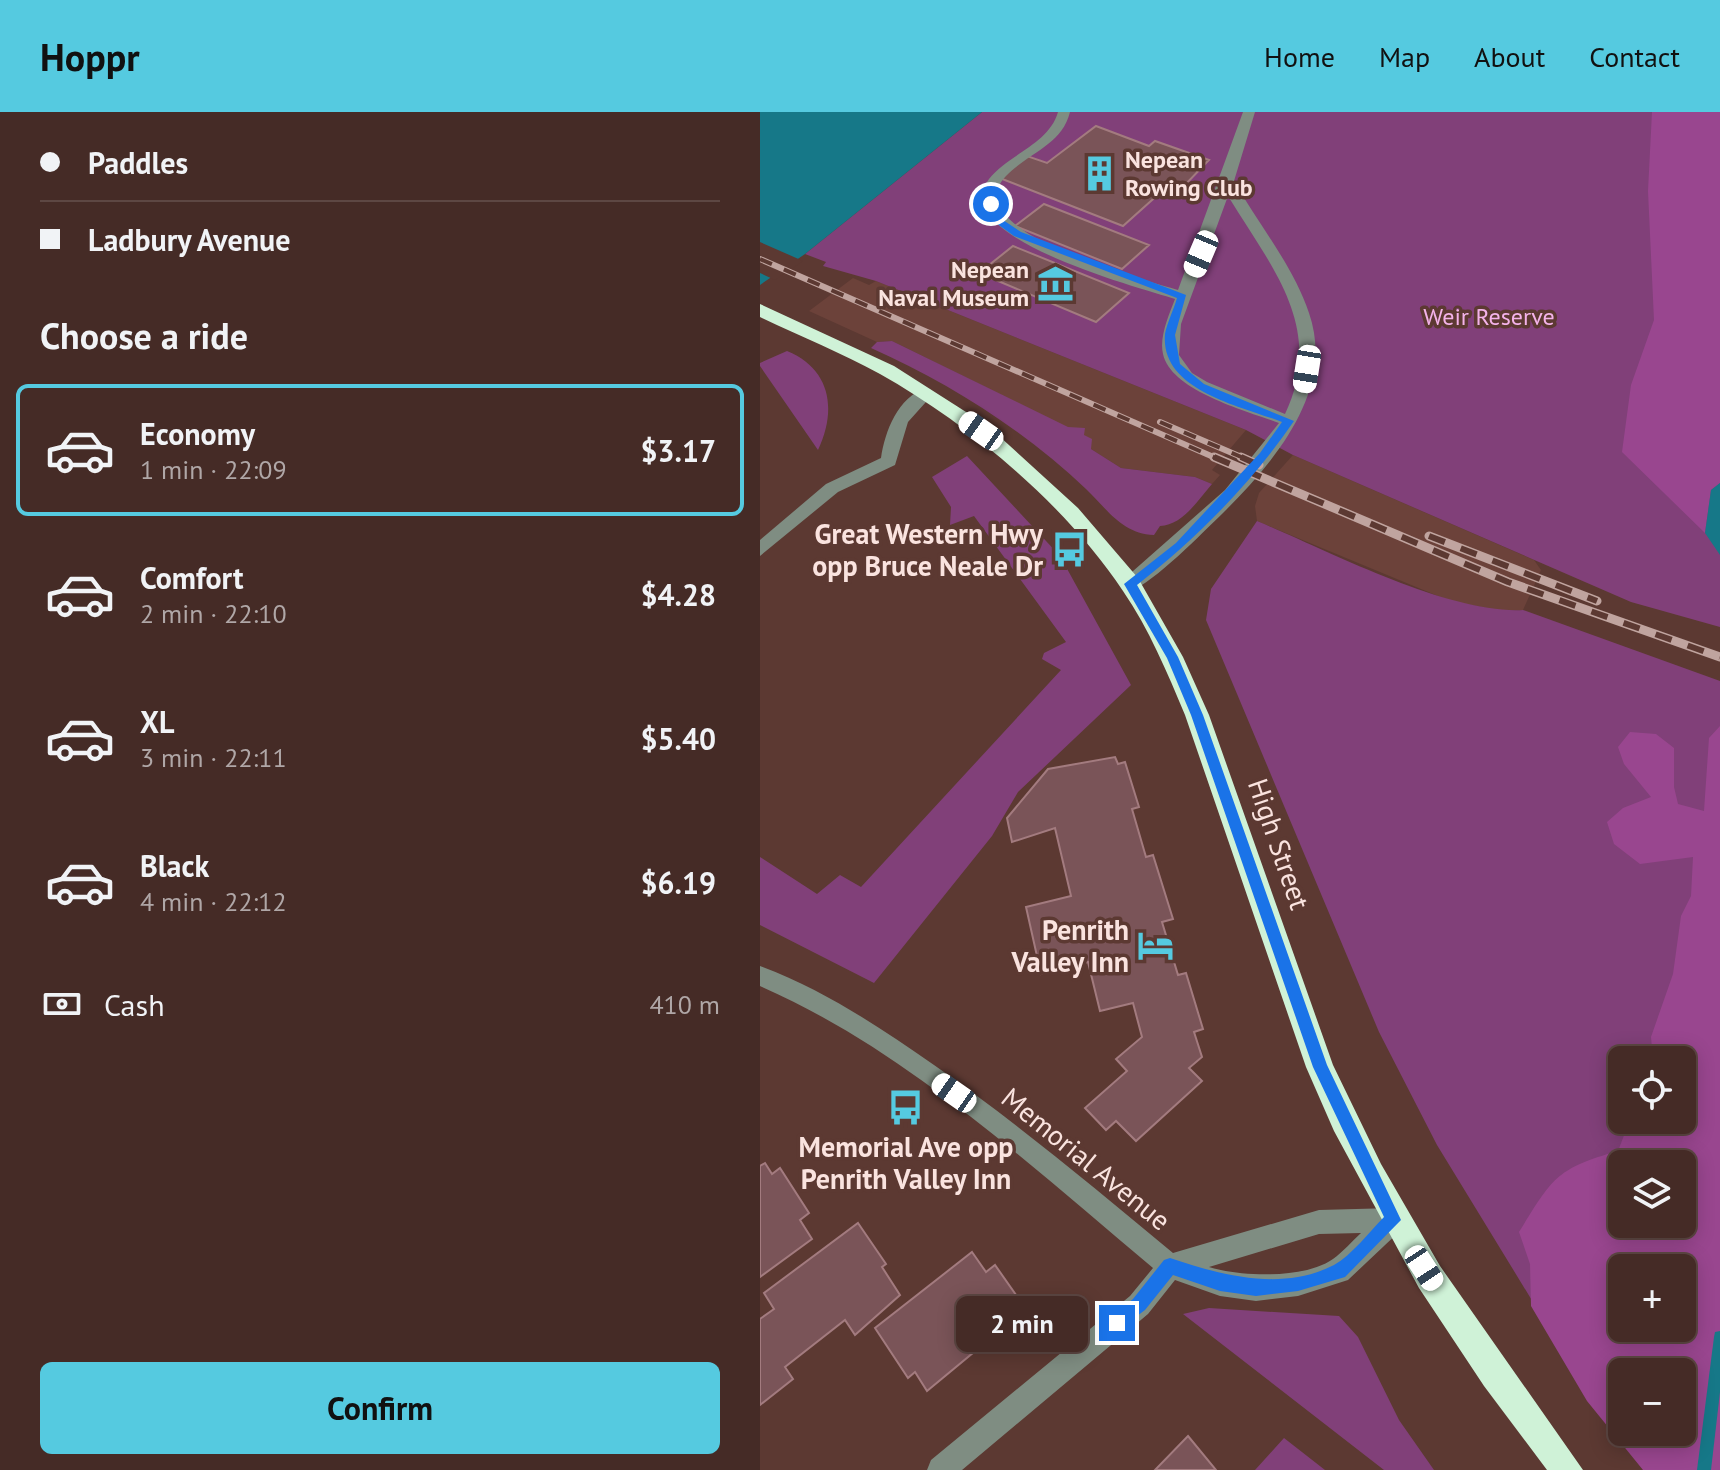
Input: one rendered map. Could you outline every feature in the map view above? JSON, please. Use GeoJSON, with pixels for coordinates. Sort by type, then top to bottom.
{"type":"FeatureCollection","features":[{"type":"Feature","properties":{"kind":"highway","name":"High Street"},"geometry":{"type":"LineString","coordinates":[[760,310],[926,393],[1025,468],[1071,513],[1130,584],[1172,657],[1197,715],[1320,1067],[1393,1220],[1470,1341],[1567,1470]]}},
{"type":"Feature","properties":{"kind":"street"},"geometry":{"type":"LineString","coordinates":[[1064,112],[1058,129],[995,180],[990,195],[993,213],[1017,234],[1183,297]]}},
{"type":"Feature","properties":{"kind":"street"},"geometry":{"type":"LineString","coordinates":[[1249,112],[1170,335],[1176,365],[1201,386],[1288,421]]}},
{"type":"Feature","properties":{"kind":"street"},"geometry":{"type":"LineString","coordinates":[[1130,584],[1180,546],[1264,455],[1288,421],[1304,386],[1307,369],[1301,312],[1227,181]]}},
{"type":"Feature","properties":{"kind":"street"},"geometry":{"type":"LineString","coordinates":[[760,550],[832,488],[889,461],[892,435],[900,418],[926,393]]}},
{"type":"Feature","properties":{"kind":"street","name":"Memorial Avenue"},"geometry":{"type":"LineString","coordinates":[[760,976],[820,1002],[854,1022],[1001,1126],[1170,1266],[1220,1283],[1256,1288],[1298,1283],[1339,1271],[1393,1220]]}},
{"type":"Feature","properties":{"kind":"street","name":"Memorial Avenue"},"geometry":{"type":"LineString","coordinates":[[1170,1266],[1319,1222],[1393,1220]]}},
{"type":"Feature","properties":{"kind":"street"},"geometry":{"type":"LineString","coordinates":[[941,1470],[1139,1305],[1170,1266]]}},
{"type":"Feature","properties":{"kind":"shaded area"},"geometry":{"type":"Polygon","coordinates":[[[1652,112],[1720,112],[1720,483],[1711,490],[1705,533],[1622,452],[1631,385],[1654,320],[1648,191],[1652,112]]]}},
{"type":"Feature","properties":{"kind":"shaded area"},"geometry":{"type":"Polygon","coordinates":[[[853,278],[869,285],[876,281],[1246,430],[1212,470],[1220,475],[1212,484],[1195,477],[1121,468],[1091,449],[1083,435],[1084,428],[1068,428],[892,341],[877,342],[809,311],[853,278]]]}},
{"type":"Feature","properties":{"kind":"shaded area"},"geometry":{"type":"Polygon","coordinates":[[[1293,455],[1534,560],[1541,570],[1523,610],[1502,611],[1450,601],[1257,521],[1255,506],[1259,493],[1293,455]]]}},
{"type":"Feature","properties":{"kind":"shaded area"},"geometry":{"type":"Polygon","coordinates":[[[1720,726],[1720,1470],[1643,1470],[1624,1446],[1696,1446],[1696,1358],[1608,1358],[1608,1427],[1587,1401],[1531,1306],[1530,1264],[1519,1232],[1558,1178],[1568,1170],[1608,1154],[1608,1238],[1696,1238],[1696,1150],[1618,1150],[1625,1134],[1696,1134],[1696,1046],[1652,1046],[1651,1037],[1673,974],[1681,916],[1691,896],[1693,857],[1640,864],[1614,844],[1607,822],[1623,808],[1651,797],[1624,764],[1618,747],[1630,732],[1656,734],[1674,748],[1674,787],[1678,804],[1704,811],[1709,738],[1720,726]]]}},
{"type":"Feature","properties":{"kind":"green space","name":"Weir Reserve"},"geometry":{"type":"Polygon","coordinates":[[[982,112],[1666,112],[1720,366],[1720,627],[1631,602],[1293,455],[1246,430],[876,281],[823,266],[826,262],[805,254],[982,112]]]}},
{"type":"Feature","properties":{"kind":"green space"},"geometry":{"type":"Polygon","coordinates":[[[892,341],[1068,427],[1085,428],[1084,435],[1092,439],[1091,449],[1121,468],[1195,477],[1212,484],[1183,516],[1160,526],[1154,535],[1133,530],[1116,519],[1038,447],[1011,428],[957,392],[871,348],[877,342],[892,341]]]}},
{"type":"Feature","properties":{"kind":"green space"},"geometry":{"type":"Polygon","coordinates":[[[787,351],[813,368],[826,392],[827,420],[818,450],[760,366],[760,363],[787,351]]]}},
{"type":"Feature","properties":{"kind":"green space"},"geometry":{"type":"Polygon","coordinates":[[[967,456],[1060,556],[1131,685],[1018,792],[992,836],[874,983],[760,925],[760,857],[817,894],[840,875],[861,887],[1061,670],[1042,659],[1044,653],[1066,642],[974,516],[950,525],[951,507],[932,477],[967,456]]]}},
{"type":"Feature","properties":{"kind":"green space"},"geometry":{"type":"Polygon","coordinates":[[[1257,521],[1425,592],[1493,609],[1523,610],[1720,681],[1720,817],[1684,1046],[1608,1046],[1608,1134],[1656,1134],[1638,1150],[1608,1150],[1608,1238],[1622,1238],[1622,1254],[1608,1254],[1608,1342],[1622,1342],[1622,1358],[1608,1358],[1608,1361],[1536,1307],[1437,1145],[1379,1032],[1206,620],[1211,589],[1257,521]]]}},
{"type":"Feature","properties":{"kind":"green space"},"geometry":{"type":"Polygon","coordinates":[[[1209,1308],[1339,1316],[1358,1337],[1399,1420],[1434,1470],[1384,1470],[1183,1314],[1209,1308]]]}},
{"type":"Feature","properties":{"kind":"green space"},"geometry":{"type":"Polygon","coordinates":[[[1284,1438],[1325,1470],[1255,1470],[1284,1438]]]}},
{"type":"Feature","properties":{"kind":"water"},"geometry":{"type":"Polygon","coordinates":[[[760,112],[982,112],[805,254],[760,285],[760,112]]]}},
{"type":"Feature","properties":{"kind":"water"},"geometry":{"type":"Polygon","coordinates":[[[1720,483],[1720,555],[1705,533],[1711,490],[1720,483]]]}},
{"type":"Feature","properties":{"kind":"pier"},"geometry":{"type":"Polygon","coordinates":[[[760,242],[803,261],[775,280],[760,273],[760,242]]]}},
{"type":"Feature","properties":{"kind":"building","name":"Nepean Rowing Club"},"geometry":{"type":"Polygon","coordinates":[[[1096,126],[1149,146],[1155,141],[1209,160],[1182,188],[1171,183],[1123,226],[997,177],[1027,156],[1047,163],[1096,126]]]}},
{"type":"Feature","properties":{"kind":"building"},"geometry":{"type":"Polygon","coordinates":[[[1044,204],[1149,245],[1122,269],[1015,226],[1044,204]]]}},
{"type":"Feature","properties":{"kind":"building"},"geometry":{"type":"Polygon","coordinates":[[[1013,246],[1129,293],[1096,322],[979,273],[1013,246]]]}},
{"type":"Feature","properties":{"kind":"building","name":"Penrith Valley Inn"},"geometry":{"type":"Polygon","coordinates":[[[1115,757],[1118,764],[1125,762],[1139,807],[1132,809],[1146,857],[1153,855],[1173,919],[1162,922],[1178,975],[1186,973],[1203,1029],[1194,1032],[1202,1057],[1189,1068],[1202,1081],[1136,1141],[1116,1121],[1106,1130],[1085,1108],[1127,1071],[1116,1059],[1142,1037],[1133,1003],[1100,1011],[1088,962],[1041,974],[1026,907],[1071,896],[1055,828],[1012,842],[1007,818],[1048,769],[1115,757]]]}},
{"type":"Feature","properties":{"kind":"building"},"geometry":{"type":"Polygon","coordinates":[[[765,1163],[772,1174],[780,1168],[809,1213],[800,1220],[812,1239],[760,1277],[760,1166],[765,1163]]]}},
{"type":"Feature","properties":{"kind":"building"},"geometry":{"type":"Polygon","coordinates":[[[858,1223],[886,1264],[882,1267],[900,1295],[855,1335],[845,1320],[785,1367],[793,1379],[760,1405],[760,1319],[774,1309],[764,1293],[858,1223]]]}},
{"type":"Feature","properties":{"kind":"building"},"geometry":{"type":"Polygon","coordinates":[[[972,1252],[986,1272],[995,1265],[1026,1309],[927,1391],[915,1372],[908,1378],[875,1328],[972,1252]]]}},
{"type":"Feature","properties":{"kind":"building"},"geometry":{"type":"Polygon","coordinates":[[[1188,1436],[1216,1470],[1155,1470],[1188,1436]]]}},
{"type":"Feature","properties":{"kind":"waterway"},"geometry":{"type":"LineString","coordinates":[[1704,1470],[1720,1337]]}},
{"type":"Feature","properties":{"kind":"railway"},"geometry":{"type":"LineString","coordinates":[[760,259],[1218,459]]}},
{"type":"Feature","properties":{"kind":"railway"},"geometry":{"type":"LineString","coordinates":[[1160,422],[1246,459]]}},
{"type":"Feature","properties":{"kind":"railway"},"geometry":{"type":"LineString","coordinates":[[1214,457],[1508,582],[1720,657]]}},
{"type":"Feature","properties":{"kind":"railway"},"geometry":{"type":"LineString","coordinates":[[1241,457],[1259,465]]}},
{"type":"Feature","properties":{"kind":"railway"},"geometry":{"type":"LineString","coordinates":[[1429,536],[1597,601]]}},
{"type":"Feature","properties":{"kind":"place","name":"Nepean Rowing Club"},"geometry":{"type":"Point","coordinates":[1099,174]}},
{"type":"Feature","properties":{"kind":"place","name":"Nepean Naval Museum"},"geometry":{"type":"Point","coordinates":[1055,284]}},
{"type":"Feature","properties":{"kind":"place","name":"Great Western Hwy opp Bruce Neale Dr"},"geometry":{"type":"Point","coordinates":[1069,550]}},
{"type":"Feature","properties":{"kind":"place","name":"Penrith Valley Inn"},"geometry":{"type":"Point","coordinates":[1155,946]}},
{"type":"Feature","properties":{"kind":"place","name":"Memorial Ave opp Penrith Valley Inn"},"geometry":{"type":"Point","coordinates":[906,1107]}},
{"type":"Feature","properties":{"kind":"route"},"geometry":{"type":"LineString","coordinates":[[991,204],[999,221],[1017,234],[1183,297],[1169,345],[1176,365],[1186,377],[1218,394],[1288,421],[1264,455],[1180,546],[1130,584],[1172,657],[1197,715],[1320,1067],[1342,1119],[1393,1220],[1339,1271],[1298,1283],[1256,1288],[1220,1283],[1170,1266],[1139,1305],[1117,1323]]}}]}
